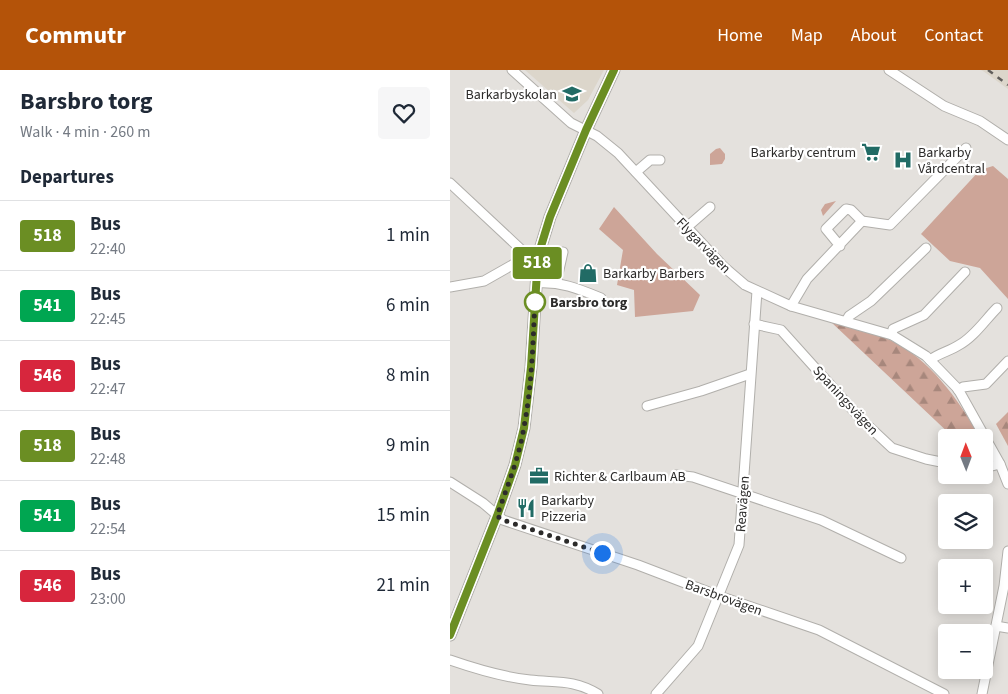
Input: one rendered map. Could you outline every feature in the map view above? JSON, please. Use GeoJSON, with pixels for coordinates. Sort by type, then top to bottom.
{"type":"FeatureCollection","features":[{"type":"Feature","properties":{"kind":"street","name":"Flygarvägen"},"geometry":{"type":"LineString","coordinates":[[512,70],[571,123],[597,136],[618,153],[686,228],[724,267],[745,285],[791,306],[892,335],[930,360],[958,390],[1008,481]]}},
{"type":"Feature","properties":{"kind":"street"},"geometry":{"type":"LineString","coordinates":[[450,635],[497,516],[515,465],[524,428],[531,367],[536,283],[533,256],[586,130],[614,70]]}},
{"type":"Feature","properties":{"kind":"street"},"geometry":{"type":"LineString","coordinates":[[890,70],[944,106],[989,126],[1008,140]]}},
{"type":"Feature","properties":{"kind":"street"},"geometry":{"type":"LineString","coordinates":[[840,246],[826,229],[846,209],[851,210],[862,220],[890,225],[966,148]]}},
{"type":"Feature","properties":{"kind":"street"},"geometry":{"type":"LineString","coordinates":[[636,172],[650,160],[660,160]]}},
{"type":"Feature","properties":{"kind":"street"},"geometry":{"type":"LineString","coordinates":[[450,183],[533,256]]}},
{"type":"Feature","properties":{"kind":"street"},"geometry":{"type":"LineString","coordinates":[[686,228],[710,207]]}},
{"type":"Feature","properties":{"kind":"street"},"geometry":{"type":"LineString","coordinates":[[791,306],[807,279],[840,246],[862,220]]}},
{"type":"Feature","properties":{"kind":"street"},"geometry":{"type":"LineString","coordinates":[[846,322],[848,316],[870,301],[926,248]]}},
{"type":"Feature","properties":{"kind":"street"},"geometry":{"type":"LineString","coordinates":[[556,283],[563,252]]}},
{"type":"Feature","properties":{"kind":"street"},"geometry":{"type":"LineString","coordinates":[[450,286],[484,281],[533,256]]}},
{"type":"Feature","properties":{"kind":"street"},"geometry":{"type":"LineString","coordinates":[[892,335],[893,329],[924,315],[964,272]]}},
{"type":"Feature","properties":{"kind":"street"},"geometry":{"type":"LineString","coordinates":[[536,283],[568,285],[601,298]]}},
{"type":"Feature","properties":{"kind":"street","name":"Reavägen"},"geometry":{"type":"LineString","coordinates":[[656,694],[698,646],[739,545],[757,291]]}},
{"type":"Feature","properties":{"kind":"street"},"geometry":{"type":"LineString","coordinates":[[930,360],[966,341],[997,308]]}},
{"type":"Feature","properties":{"kind":"street","name":"Spaningsvägen"},"geometry":{"type":"LineString","coordinates":[[754,324],[781,330],[862,420],[892,448],[938,461]]}},
{"type":"Feature","properties":{"kind":"street"},"geometry":{"type":"LineString","coordinates":[[958,390],[963,387],[986,384],[1008,362]]}},
{"type":"Feature","properties":{"kind":"street"},"geometry":{"type":"LineString","coordinates":[[647,406],[695,393],[750,374]]}},
{"type":"Feature","properties":{"kind":"street"},"geometry":{"type":"LineString","coordinates":[[993,466],[1000,464]]}},
{"type":"Feature","properties":{"kind":"street"},"geometry":{"type":"LineString","coordinates":[[676,475],[693,477],[820,520],[901,558]]}},
{"type":"Feature","properties":{"kind":"street","name":"Barsbrovägen"},"geometry":{"type":"LineString","coordinates":[[450,482],[483,503],[503,520],[638,565],[718,596],[819,630],[944,694]]}},
{"type":"Feature","properties":{"kind":"street"},"geometry":{"type":"LineString","coordinates":[[982,694],[1004,586],[1008,550]]}},
{"type":"Feature","properties":{"kind":"street"},"geometry":{"type":"LineString","coordinates":[[996,626],[1008,628]]}},
{"type":"Feature","properties":{"kind":"street"},"geometry":{"type":"LineString","coordinates":[[450,660],[492,674],[530,680],[568,682],[590,689],[598,694]]}},
{"type":"Feature","properties":{"kind":"shaded area","name":"Barkarbyskolan"},"geometry":{"type":"Polygon","coordinates":[[[525,70],[604,70],[588,100],[574,113],[525,70]]]}},
{"type":"Feature","properties":{"kind":"shaded area"},"geometry":{"type":"Polygon","coordinates":[[[981,70],[1008,70],[1008,89],[983,71],[981,70]]]}},
{"type":"Feature","properties":{"kind":"green space"},"geometry":{"type":"Polygon","coordinates":[[[720,148],[725,154],[725,159],[722,164],[710,165],[710,154],[720,148]]]}},
{"type":"Feature","properties":{"kind":"green space"},"geometry":{"type":"Polygon","coordinates":[[[993,166],[1008,179],[1008,299],[980,268],[950,261],[921,234],[980,170],[993,166]]]}},
{"type":"Feature","properties":{"kind":"green space"},"geometry":{"type":"Polygon","coordinates":[[[836,201],[823,216],[821,210],[825,204],[836,201]]]}},
{"type":"Feature","properties":{"kind":"green space"},"geometry":{"type":"Polygon","coordinates":[[[614,207],[657,254],[700,295],[693,311],[635,317],[634,290],[617,285],[623,250],[599,229],[614,207]]]}},
{"type":"Feature","properties":{"kind":"green space"},"geometry":{"type":"Polygon","coordinates":[[[831,322],[890,340],[918,358],[930,369],[942,381],[975,429],[945,429],[831,322]]]}},
{"type":"Feature","properties":{"kind":"green space"},"geometry":{"type":"Polygon","coordinates":[[[1008,412],[1008,446],[996,424],[1008,412]]]}},
{"type":"Feature","properties":{"kind":"railway"},"geometry":{"type":"LineString","coordinates":[[988,70],[1008,85]]}},
{"type":"Feature","properties":{"kind":"bus line","name":"518"},"geometry":{"type":"LineString","coordinates":[[450,635],[497,516],[515,465],[524,428],[531,367],[538,256],[550,217],[586,130],[614,70]]}},
{"type":"Feature","properties":{"kind":"place","name":"Barkarbyskolan"},"geometry":{"type":"Point","coordinates":[572,94]}},
{"type":"Feature","properties":{"kind":"place","name":"Barkarby centrum"},"geometry":{"type":"Point","coordinates":[871,152]}},
{"type":"Feature","properties":{"kind":"place","name":"Barkarby Vårdcentral"},"geometry":{"type":"Point","coordinates":[903,160]}},
{"type":"Feature","properties":{"kind":"place","name":"Barkarby Barbers"},"geometry":{"type":"Point","coordinates":[588,273]}},
{"type":"Feature","properties":{"kind":"place","name":"Barsbro torg"},"geometry":{"type":"Point","coordinates":[535,302]}},
{"type":"Feature","properties":{"kind":"place","name":"Richter & Carlbaum AB"},"geometry":{"type":"Point","coordinates":[539,476]}},
{"type":"Feature","properties":{"kind":"place","name":"Barkarby Pizzeria"},"geometry":{"type":"Point","coordinates":[526,508]}},
{"type":"Feature","properties":{"kind":"route"},"geometry":{"type":"LineString","coordinates":[[535,302],[535,300],[531,367],[524,428],[515,465],[497,516],[503,520],[602,553]]}}]}
